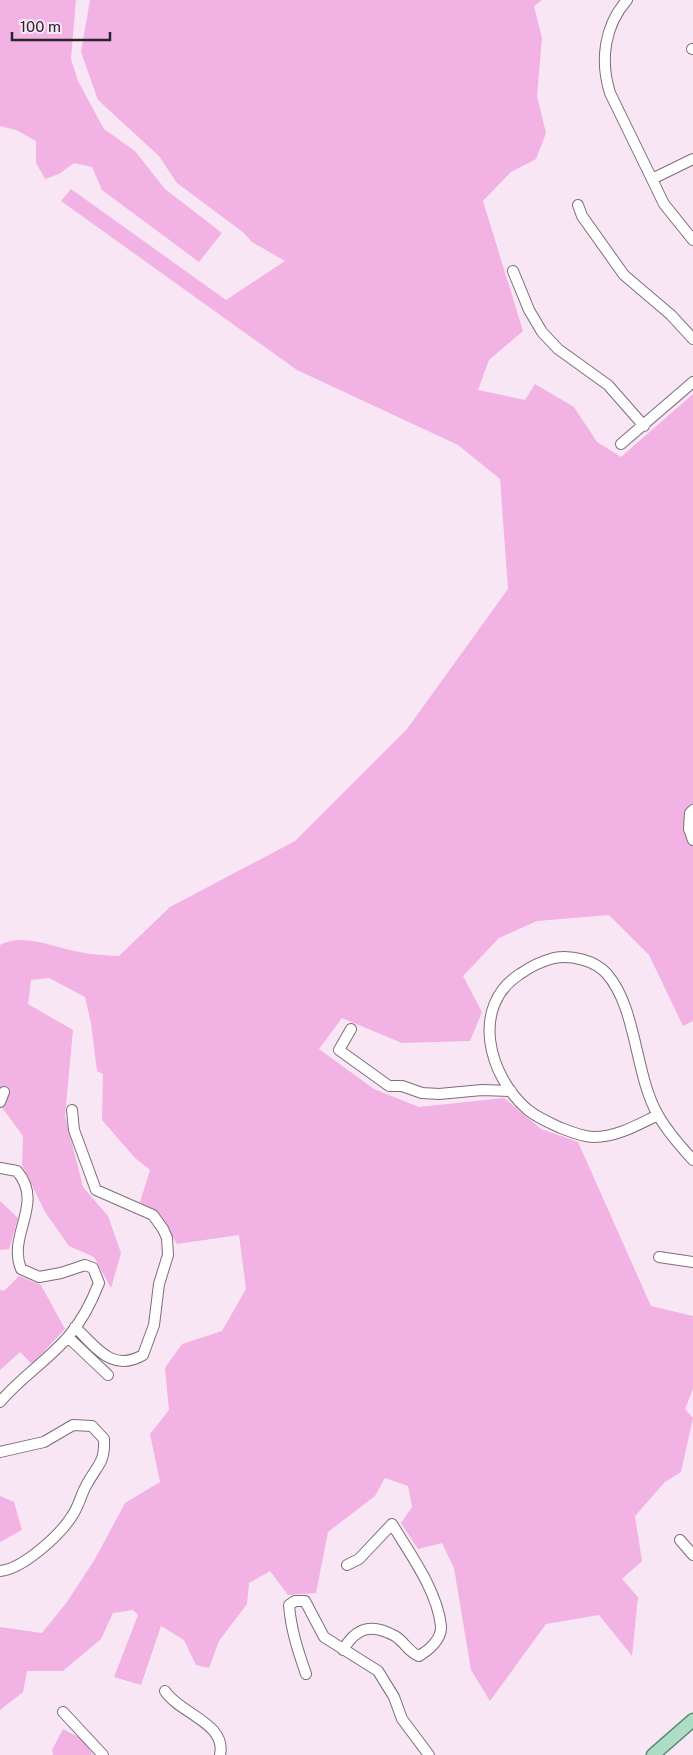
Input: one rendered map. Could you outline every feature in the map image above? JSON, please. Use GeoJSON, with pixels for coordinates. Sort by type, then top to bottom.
{"type":"FeatureCollection","features":[{"type":"Feature","properties":{"kind":"main road"},"geometry":{"type":"LineString","coordinates":[[653,1755],[693,1720]]}},
{"type":"Feature","properties":{"kind":"street"},"geometry":{"type":"LineString","coordinates":[[627,0],[620,8],[608,32],[605,58],[606,79],[610,93],[664,204],[693,240]]}},
{"type":"Feature","properties":{"kind":"street"},"geometry":{"type":"LineString","coordinates":[[652,179],[693,160]]}},
{"type":"Feature","properties":{"kind":"street"},"geometry":{"type":"LineString","coordinates":[[578,204],[582,216],[624,275],[671,315],[693,339]]}},
{"type":"Feature","properties":{"kind":"street"},"geometry":{"type":"LineString","coordinates":[[513,271],[528,310],[542,332],[558,349],[608,385],[644,426]]}},
{"type":"Feature","properties":{"kind":"street"},"geometry":{"type":"LineString","coordinates":[[621,444],[693,382]]}},
{"type":"Feature","properties":{"kind":"street"},"geometry":{"type":"LineString","coordinates":[[693,810],[690,813],[689,829],[693,840]]}},
{"type":"Feature","properties":{"kind":"street"},"geometry":{"type":"LineString","coordinates":[[658,1115],[627,1130],[608,1136],[592,1137],[571,1132],[548,1122],[529,1110],[511,1090],[498,1067],[489,1044],[489,1018],[501,990],[520,974],[547,960],[563,956],[583,960],[606,972],[620,995],[658,1115],[693,1160]]}},
{"type":"Feature","properties":{"kind":"street"},"geometry":{"type":"LineString","coordinates":[[351,1029],[339,1050],[389,1086],[402,1086],[422,1093],[439,1094],[457,1091],[511,1090]]}},
{"type":"Feature","properties":{"kind":"street"},"geometry":{"type":"LineString","coordinates":[[72,1110],[74,1130],[96,1190],[153,1215],[163,1228],[168,1245],[159,1284],[154,1325],[143,1355],[131,1361],[119,1363],[106,1356],[75,1327]]}},
{"type":"Feature","properties":{"kind":"street"},"geometry":{"type":"LineString","coordinates":[[0,1168],[17,1172],[23,1178],[26,1187],[28,1210],[18,1235],[16,1258],[21,1269],[39,1277],[61,1273],[85,1265],[93,1268],[99,1282],[93,1299],[68,1337],[15,1384],[0,1402]]}},
{"type":"Feature","properties":{"kind":"street"},"geometry":{"type":"LineString","coordinates":[[659,1257],[693,1262]]}},
{"type":"Feature","properties":{"kind":"street"},"geometry":{"type":"LineString","coordinates":[[68,1337],[108,1375]]}},
{"type":"Feature","properties":{"kind":"street"},"geometry":{"type":"LineString","coordinates":[[0,1452],[44,1442],[72,1425],[92,1426],[104,1439],[104,1456],[86,1485],[72,1517],[40,1550],[10,1570],[0,1571]]}},
{"type":"Feature","properties":{"kind":"street"},"geometry":{"type":"LineString","coordinates":[[344,1650],[356,1632],[368,1628],[396,1636],[410,1652],[419,1656],[433,1646],[441,1628],[429,1584],[392,1524],[359,1559],[347,1565]]}},
{"type":"Feature","properties":{"kind":"street"},"geometry":{"type":"LineString","coordinates":[[680,1540],[693,1555]]}},
{"type":"Feature","properties":{"kind":"street"},"geometry":{"type":"LineString","coordinates":[[306,1674],[293,1637],[290,1620],[289,1606],[295,1601],[304,1601],[324,1637],[378,1671],[394,1696],[402,1719],[429,1755]]}},
{"type":"Feature","properties":{"kind":"street"},"geometry":{"type":"LineString","coordinates":[[165,1691],[174,1703],[218,1734],[222,1745],[220,1755]]}},
{"type":"Feature","properties":{"kind":"street"},"geometry":{"type":"LineString","coordinates":[[63,1712],[103,1755]]}},
{"type":"Feature","properties":{"kind":"shaded area"},"geometry":{"type":"Polygon","coordinates":[[[0,0],[76,0],[71,59],[78,81],[104,129],[135,151],[165,189],[222,233],[199,262],[102,190],[92,167],[74,163],[59,174],[45,179],[36,163],[36,141],[16,130],[0,126],[0,0]]]}},
{"type":"Feature","properties":{"kind":"shaded area"},"geometry":{"type":"Polygon","coordinates":[[[90,0],[542,0],[534,6],[542,38],[537,96],[546,133],[536,159],[511,172],[483,201],[523,331],[489,360],[478,390],[525,400],[535,384],[574,407],[597,442],[621,457],[693,394],[693,1021],[683,1026],[649,955],[609,915],[537,921],[499,938],[463,976],[482,1012],[470,1041],[402,1043],[342,1018],[319,1049],[374,1089],[419,1107],[504,1098],[541,1129],[578,1142],[651,1306],[693,1316],[693,1389],[685,1409],[693,1418],[681,1472],[665,1482],[635,1516],[642,1561],[622,1579],[638,1597],[632,1656],[599,1615],[546,1624],[490,1701],[471,1670],[454,1568],[442,1543],[418,1549],[401,1523],[412,1507],[408,1486],[385,1478],[375,1496],[328,1532],[316,1593],[288,1595],[270,1571],[249,1583],[247,1604],[219,1641],[209,1668],[196,1665],[184,1640],[161,1626],[141,1685],[114,1677],[138,1615],[133,1610],[113,1613],[101,1639],[63,1671],[27,1671],[23,1692],[0,1710],[0,1627],[42,1633],[67,1602],[95,1559],[125,1503],[160,1482],[150,1434],[169,1410],[165,1368],[182,1344],[222,1331],[246,1289],[239,1235],[177,1244],[160,1216],[140,1202],[150,1170],[135,1158],[102,1120],[103,1074],[97,1071],[91,1023],[85,997],[49,978],[31,980],[28,1004],[73,1030],[65,1116],[83,1187],[108,1216],[121,1253],[111,1288],[94,1257],[69,1246],[45,1212],[22,1165],[23,1136],[0,1105],[0,945],[9,941],[29,940],[85,953],[119,956],[170,907],[295,841],[407,729],[508,589],[500,479],[458,445],[297,370],[61,201],[71,189],[226,300],[285,261],[252,242],[244,233],[177,183],[159,156],[98,100],[81,52],[90,0]]]}},
{"type":"Feature","properties":{"kind":"shaded area"},"geometry":{"type":"Polygon","coordinates":[[[0,1201],[18,1218],[9,1249],[0,1250],[0,1201]]]}},
{"type":"Feature","properties":{"kind":"shaded area"},"geometry":{"type":"Polygon","coordinates":[[[19,1276],[41,1285],[65,1329],[32,1364],[20,1352],[0,1370],[0,1290],[4,1291],[19,1276]]]}},
{"type":"Feature","properties":{"kind":"shaded area"},"geometry":{"type":"Polygon","coordinates":[[[0,1496],[14,1502],[22,1530],[0,1542],[0,1496]]]}},
{"type":"Feature","properties":{"kind":"shaded area"},"geometry":{"type":"Polygon","coordinates":[[[63,1729],[82,1739],[93,1755],[53,1755],[52,1750],[63,1729]]]}}]}
